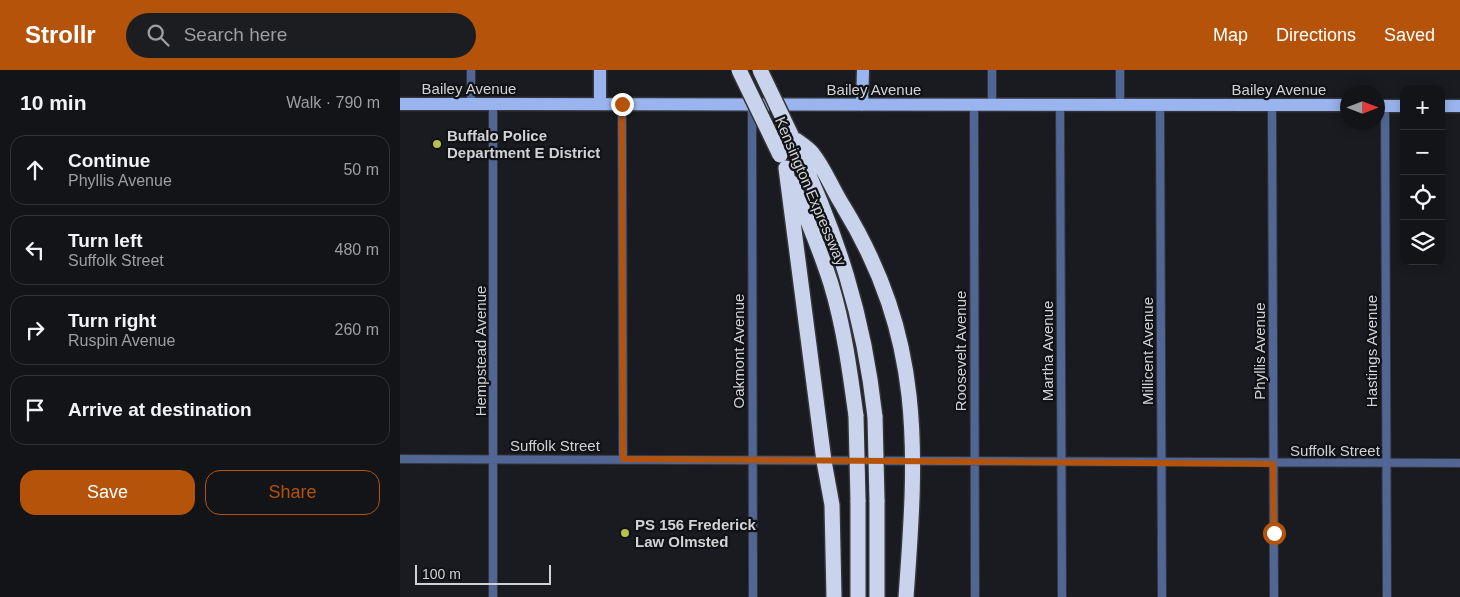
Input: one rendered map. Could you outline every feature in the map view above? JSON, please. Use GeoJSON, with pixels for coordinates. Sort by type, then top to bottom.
{"type":"FeatureCollection","features":[{"type":"Feature","properties":{"kind":"highway","name":"Kensington Expressway"},"geometry":{"type":"LineString","coordinates":[[739,70],[783,162],[817,242],[831,284],[848,358],[856,416],[858,597]]}},
{"type":"Feature","properties":{"kind":"highway","name":"Kensington Expressway"},"geometry":{"type":"LineString","coordinates":[[760,70],[792,137],[807,156],[850,285],[869,367],[875,417],[877,597]]}},
{"type":"Feature","properties":{"kind":"highway"},"geometry":{"type":"LineString","coordinates":[[807,156],[862,236],[896,320],[908,383],[913,461],[906,597]]}},
{"type":"Feature","properties":{"kind":"highway"},"geometry":{"type":"LineString","coordinates":[[783,162],[824,461],[832,505],[834,597]]}},
{"type":"Feature","properties":{"kind":"main road"},"geometry":{"type":"LineString","coordinates":[[600,70],[600,104]]}},
{"type":"Feature","properties":{"kind":"main road"},"geometry":{"type":"LineString","coordinates":[[862,105],[863,70]]}},
{"type":"Feature","properties":{"kind":"main road","name":"Bailey Avenue"},"geometry":{"type":"LineString","coordinates":[[400,104],[1340,105]]}},
{"type":"Feature","properties":{"kind":"main road"},"geometry":{"type":"LineString","coordinates":[[1385,106],[1400,106]]}},
{"type":"Feature","properties":{"kind":"main road"},"geometry":{"type":"LineString","coordinates":[[1445,106],[1460,106]]}},
{"type":"Feature","properties":{"kind":"street"},"geometry":{"type":"LineString","coordinates":[[471,70],[471,104]]}},
{"type":"Feature","properties":{"kind":"street"},"geometry":{"type":"LineString","coordinates":[[992,70],[992,104]]}},
{"type":"Feature","properties":{"kind":"street"},"geometry":{"type":"LineString","coordinates":[[1120,70],[1120,105]]}},
{"type":"Feature","properties":{"kind":"street","name":"Hempstead Avenue"},"geometry":{"type":"LineString","coordinates":[[493,104],[493,597]]}},
{"type":"Feature","properties":{"kind":"street"},"geometry":{"type":"LineString","coordinates":[[622,104],[623,459]]}},
{"type":"Feature","properties":{"kind":"street","name":"Roosevelt Avenue"},"geometry":{"type":"LineString","coordinates":[[974,104],[975,597]]}},
{"type":"Feature","properties":{"kind":"street","name":"Martha Avenue"},"geometry":{"type":"LineString","coordinates":[[1060,104],[1062,597]]}},
{"type":"Feature","properties":{"kind":"street","name":"Oakmont Avenue"},"geometry":{"type":"LineString","coordinates":[[752,105],[753,597]]}},
{"type":"Feature","properties":{"kind":"street","name":"Millicent Avenue"},"geometry":{"type":"LineString","coordinates":[[1160,105],[1162,597]]}},
{"type":"Feature","properties":{"kind":"street","name":"Phyllis Avenue"},"geometry":{"type":"LineString","coordinates":[[1272,105],[1274,597]]}},
{"type":"Feature","properties":{"kind":"street","name":"Hastings Avenue"},"geometry":{"type":"LineString","coordinates":[[1381,130],[1387,597]]}},
{"type":"Feature","properties":{"kind":"street","name":"Suffolk Street"},"geometry":{"type":"LineString","coordinates":[[400,459],[623,459],[752,462],[974,461],[1161,464],[1460,463]]}},
{"type":"Feature","properties":{"kind":"place","name":"Buffalo Police Department E District"},"geometry":{"type":"Point","coordinates":[437,144]}},
{"type":"Feature","properties":{"kind":"place","name":"PS 156 Frederick Law Olmsted"},"geometry":{"type":"Point","coordinates":[625,533]}},
{"type":"Feature","properties":{"kind":"route"},"geometry":{"type":"LineString","coordinates":[[622,104],[623,459],[752,462],[974,461],[1273,464],[1274,533]]}}]}
